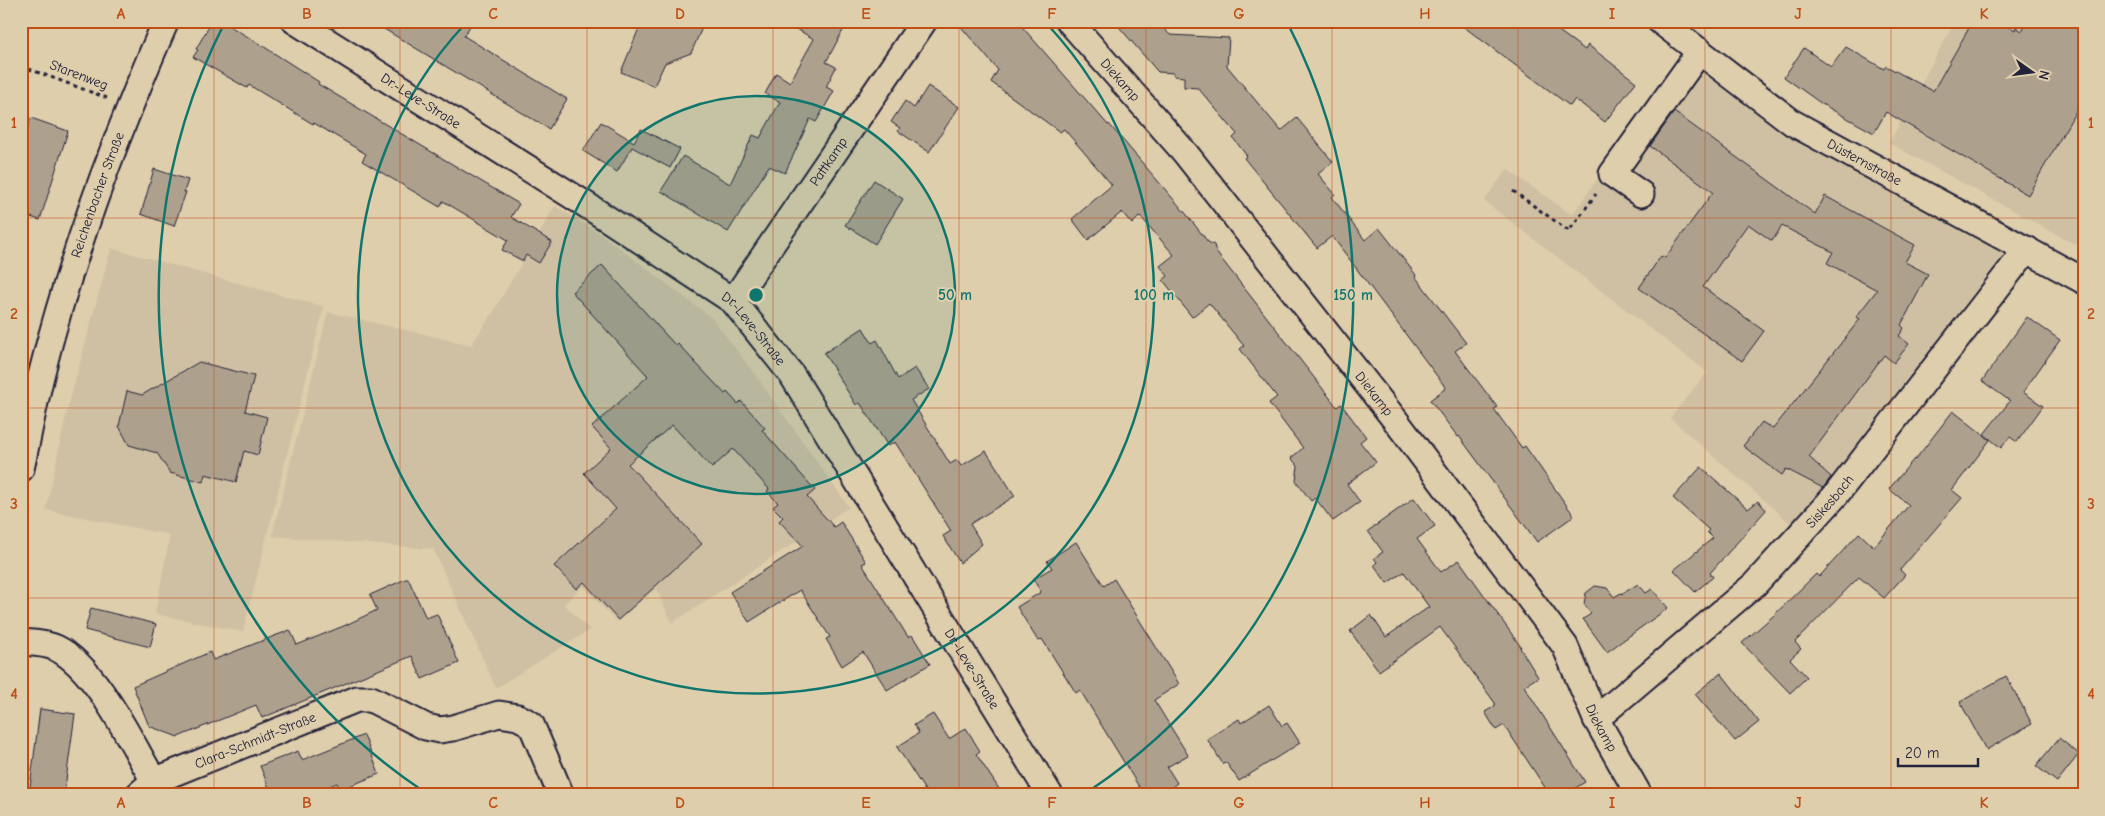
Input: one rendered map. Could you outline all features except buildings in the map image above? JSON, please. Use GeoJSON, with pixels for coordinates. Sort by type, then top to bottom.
{"type":"FeatureCollection","features":[{"type":"Feature","properties":{"kind":"street","name":"Reichenbacher Straße"},"geometry":{"type":"LineString","coordinates":[[21,469],[32,368],[77,250],[128,106],[166,21]]}},
{"type":"Feature","properties":{"kind":"street","name":"Dr.-Leve-Straße"},"geometry":{"type":"LineString","coordinates":[[295,21],[733,301],[792,375],[1050,795]]}},
{"type":"Feature","properties":{"kind":"street","name":"Pattkamp"},"geometry":{"type":"LineString","coordinates":[[733,301],[924,21]]}},
{"type":"Feature","properties":{"kind":"street","name":"Diekamp"},"geometry":{"type":"LineString","coordinates":[[1070,21],[1186,154],[1402,428],[1565,646],[1596,719],[1639,795]]}},
{"type":"Feature","properties":{"kind":"street","name":"Düsternstraße"},"geometry":{"type":"LineString","coordinates":[[1660,21],[1794,123],[2084,281]]}},
{"type":"Feature","properties":{"kind":"street"},"geometry":{"type":"LineString","coordinates":[[1641,194],[1612,174],[1700,51]]}},
{"type":"Feature","properties":{"kind":"street","name":"Siskesbach"},"geometry":{"type":"LineString","coordinates":[[1596,719],[1755,584],[1835,496],[2027,249]]}},
{"type":"Feature","properties":{"kind":"street","name":"Clara-Schmidt-Straße"},"geometry":{"type":"LineString","coordinates":[[21,642],[55,647],[75,661],[112,708],[146,788],[357,699],[371,699],[426,727],[440,730],[499,714],[518,716],[531,724],[561,795]]}},
{"type":"Feature","properties":{"kind":"path","name":"Starenweg"},"geometry":{"type":"LineString","coordinates":[[21,66],[128,106]]}},
{"type":"Feature","properties":{"kind":"path"},"geometry":{"type":"LineString","coordinates":[[1513,191],[1569,231],[1612,174]]}},
{"type":"Feature","properties":{"kind":"shaded area"},"geometry":{"type":"Polygon","coordinates":[[[1955,21],[2084,21],[2084,230],[2076,245],[1889,143],[1955,21]]]}},
{"type":"Feature","properties":{"kind":"shaded area"},"geometry":{"type":"Polygon","coordinates":[[[1683,58],[1789,137],[2006,251],[1825,485],[1791,524],[1670,418],[1707,372],[1484,201],[1507,169],[1572,215],[1683,58]]]}},
{"type":"Feature","properties":{"kind":"shaded area"},"geometry":{"type":"Polygon","coordinates":[[[555,206],[601,234],[713,319],[849,507],[672,623],[656,589],[617,622],[583,586],[564,604],[590,630],[496,688],[433,549],[272,536],[328,312],[471,345],[492,314],[555,206]]]}},
{"type":"Feature","properties":{"kind":"shaded area"},"geometry":{"type":"Polygon","coordinates":[[[111,248],[324,307],[243,632],[155,614],[170,535],[46,510],[66,415],[111,248]]]}}]}
